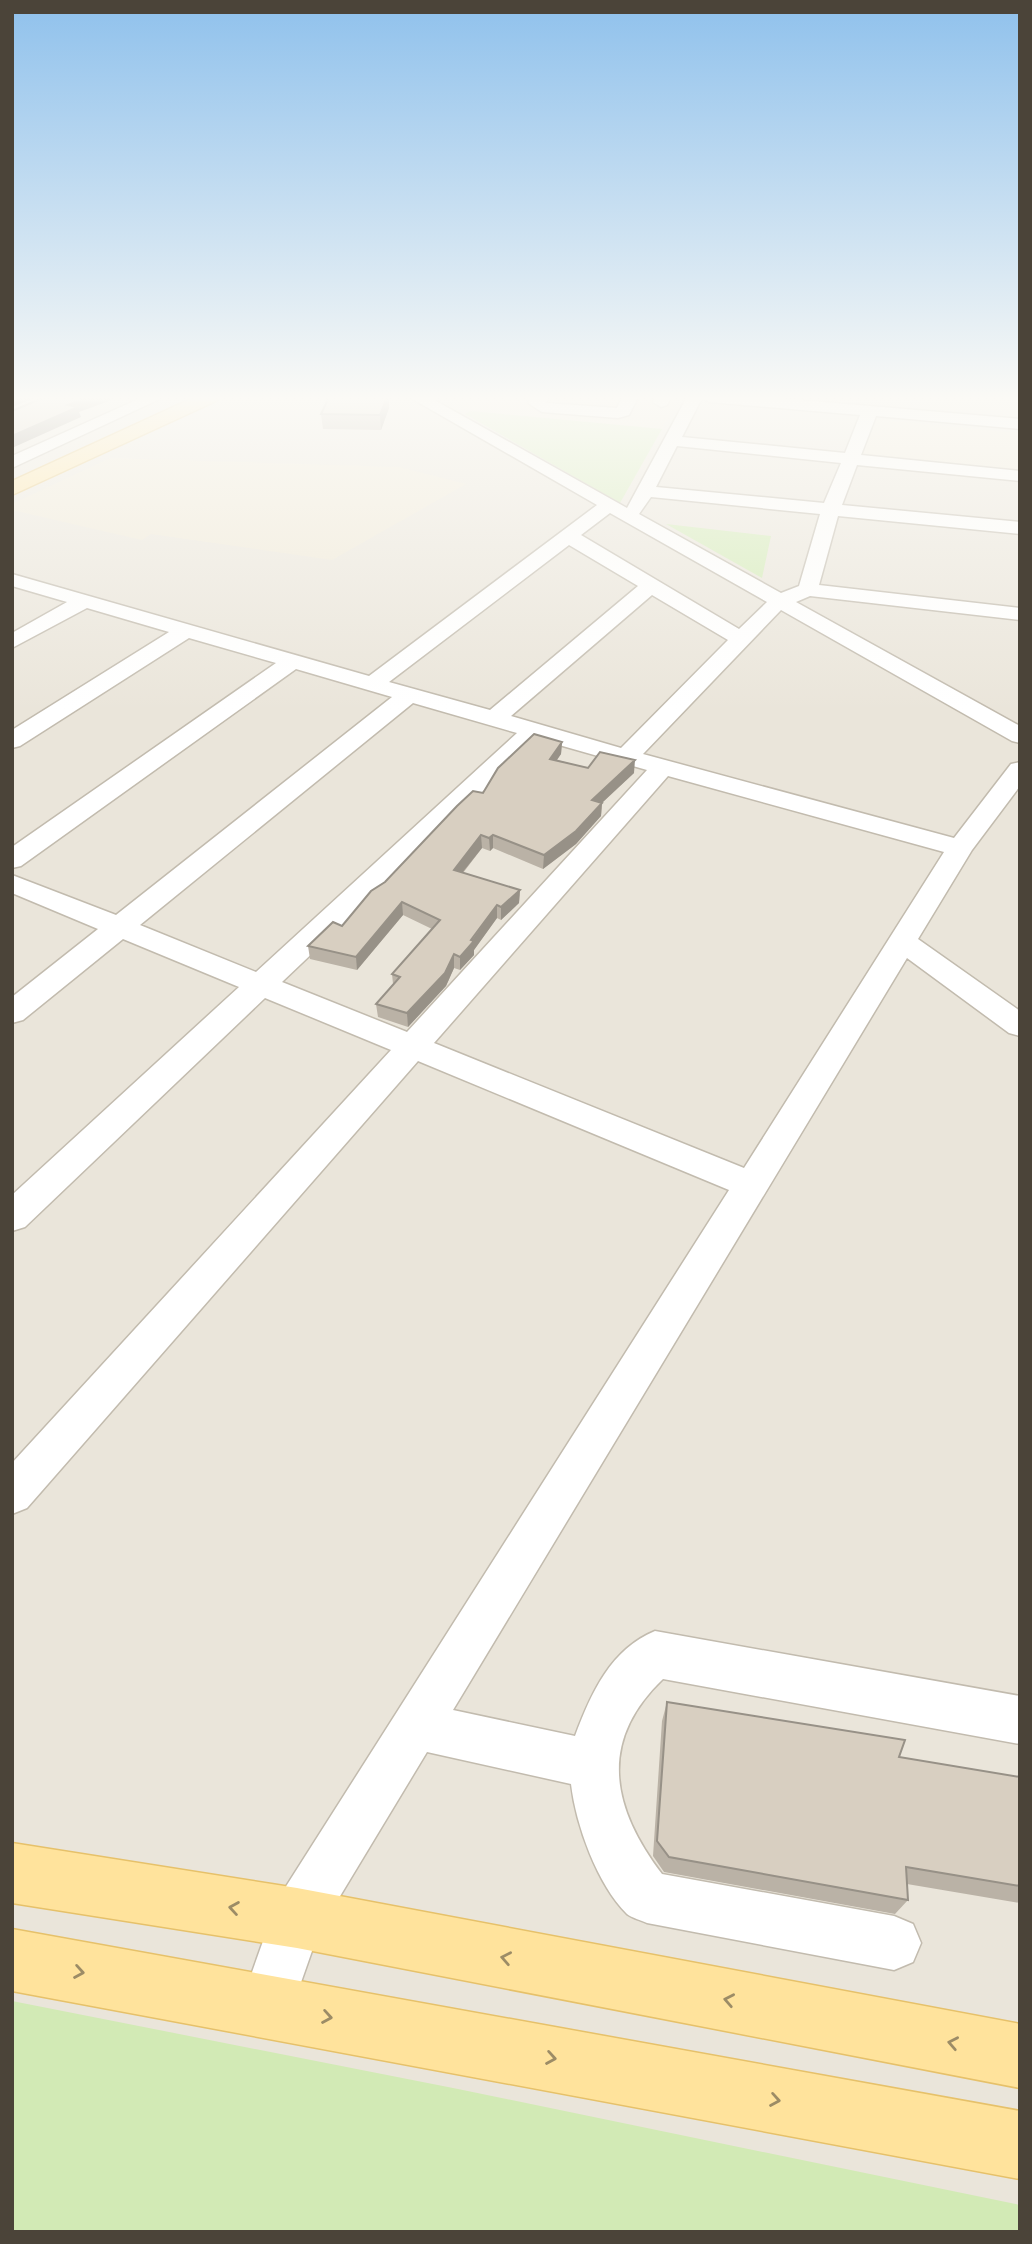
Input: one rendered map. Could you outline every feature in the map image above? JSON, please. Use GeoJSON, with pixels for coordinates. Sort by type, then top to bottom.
{"type":"FeatureCollection","features":[{"type":"Feature","properties":{"kind":"main road"},"geometry":{"type":"LineString","coordinates":[[12,1872],[297,1918],[1020,2056]]}},
{"type":"Feature","properties":{"kind":"main road"},"geometry":{"type":"LineString","coordinates":[[12,1960],[1020,2145]]}},
{"type":"Feature","properties":{"kind":"street"},"geometry":{"type":"LineString","coordinates":[[603,502],[1020,736]]}},
{"type":"Feature","properties":{"kind":"street"},"geometry":{"type":"LineString","coordinates":[[631,518],[639,502]]}},
{"type":"Feature","properties":{"kind":"street"},"geometry":{"type":"LineString","coordinates":[[756,502],[1020,528]]}},
{"type":"Feature","properties":{"kind":"street"},"geometry":{"type":"LineString","coordinates":[[808,590],[834,502]]}},
{"type":"Feature","properties":{"kind":"street"},"geometry":{"type":"LineString","coordinates":[[372,684],[609,505]]}},
{"type":"Feature","properties":{"kind":"street"},"geometry":{"type":"LineString","coordinates":[[568,536],[741,639]]}},
{"type":"Feature","properties":{"kind":"street"},"geometry":{"type":"LineString","coordinates":[[12,580],[626,758],[960,848]]}},
{"type":"Feature","properties":{"kind":"street"},"geometry":{"type":"LineString","coordinates":[[494,719],[650,585]]}},
{"type":"Feature","properties":{"kind":"street"},"geometry":{"type":"LineString","coordinates":[[626,758],[779,601],[808,590],[1020,614]]}},
{"type":"Feature","properties":{"kind":"street"},"geometry":{"type":"LineString","coordinates":[[12,642],[85,601]]}},
{"type":"Feature","properties":{"kind":"street"},"geometry":{"type":"LineString","coordinates":[[12,741],[186,630]]}},
{"type":"Feature","properties":{"kind":"street"},"geometry":{"type":"LineString","coordinates":[[12,860],[293,661]]}},
{"type":"Feature","properties":{"kind":"street"},"geometry":{"type":"LineString","coordinates":[[12,1013],[408,695]]}},
{"type":"Feature","properties":{"kind":"street"},"geometry":{"type":"LineString","coordinates":[[12,1217],[533,731]]}},
{"type":"Feature","properties":{"kind":"street"},"geometry":{"type":"LineString","coordinates":[[18,1477],[414,1047],[663,767]]}},
{"type":"Feature","properties":{"kind":"street"},"geometry":{"type":"LineString","coordinates":[[267,2006],[297,1918],[960,848],[1020,769]]}},
{"type":"Feature","properties":{"kind":"street"},"geometry":{"type":"LineString","coordinates":[[12,883],[751,1185]]}},
{"type":"Feature","properties":{"kind":"street"},"geometry":{"type":"LineString","coordinates":[[902,941],[1018,1022]]}},
{"type":"Feature","properties":{"kind":"street"},"geometry":{"type":"LineString","coordinates":[[894,1943],[647,1897],[627,1874],[612,1848],[601,1820],[595,1792],[594,1764],[598,1737],[607,1711],[620,1688],[636,1669],[655,1654],[1020,1720]]}},
{"type":"Feature","properties":{"kind":"street"},"geometry":{"type":"LineString","coordinates":[[416,1726],[594,1764]]}},
{"type":"Feature","properties":{"kind":"shaded area"},"geometry":{"type":"Polygon","coordinates":[[[12,502],[1020,502],[1020,2232],[12,2232],[12,502]]]}},
{"type":"Feature","properties":{"kind":"shaded area"},"geometry":{"type":"Polygon","coordinates":[[[17,502],[435,502],[332,560],[151,534],[142,540],[12,510],[12,504],[17,502]]]}},
{"type":"Feature","properties":{"kind":"green space"},"geometry":{"type":"Polygon","coordinates":[[[666,524],[771,536],[762,578],[666,524]]]}},
{"type":"Feature","properties":{"kind":"green space"},"geometry":{"type":"Polygon","coordinates":[[[12,2001],[458,2089],[1020,2205],[1020,2232],[12,2232],[12,2001]]]}},
{"type":"Feature","properties":{"kind":"building"},"geometry":{"type":"Polygon","coordinates":[[[534,734],[562,742],[550,759],[588,768],[600,752],[635,760],[592,800],[602,803],[576,831],[544,855],[493,835],[489,838],[481,835],[454,870],[520,890],[501,907],[497,905],[471,940],[474,941],[460,957],[454,954],[445,973],[407,1013],[376,1004],[400,977],[392,974],[440,920],[402,902],[356,957],[308,946],[333,922],[342,926],[371,891],[385,882],[457,806],[473,791],[483,793],[498,768],[534,734]]]}},
{"type":"Feature","properties":{"kind":"building"},"geometry":{"type":"Polygon","coordinates":[[[667,1702],[905,1740],[899,1757],[1020,1777],[1020,1886],[906,1867],[908,1900],[669,1857],[657,1841],[667,1702]]]}}]}
